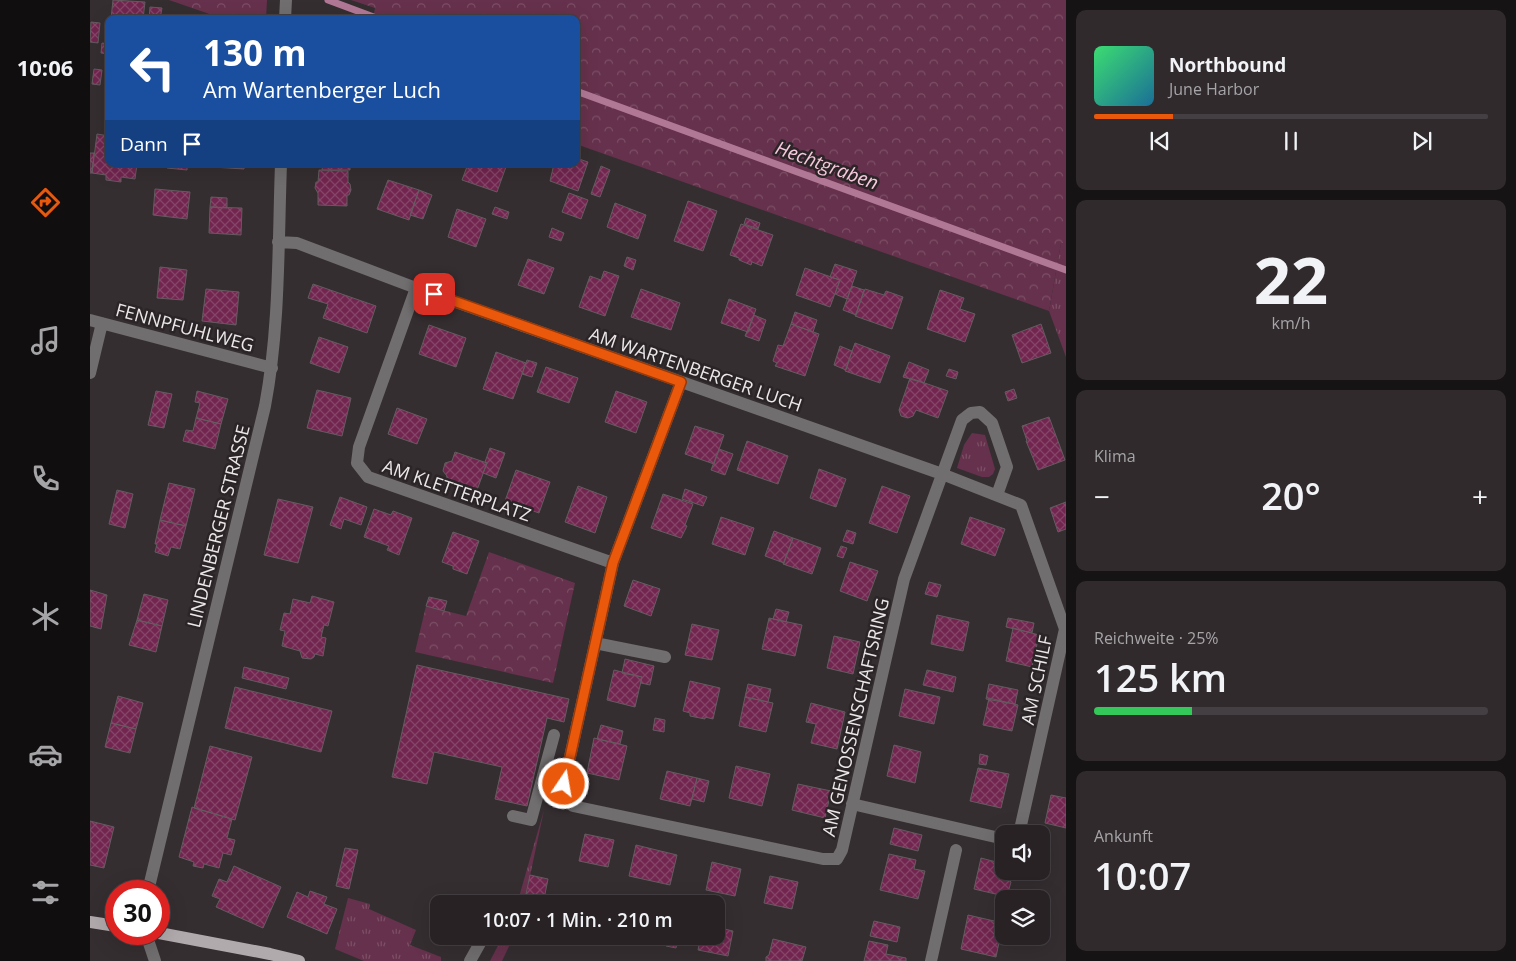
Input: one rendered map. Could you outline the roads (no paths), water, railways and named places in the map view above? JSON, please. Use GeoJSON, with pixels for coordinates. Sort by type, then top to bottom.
{"type":"FeatureCollection","features":[{"type":"Feature","properties":{"kind":"main road"},"geometry":{"type":"LineString","coordinates":[[90,922],[105,924]]}},
{"type":"Feature","properties":{"kind":"main road"},"geometry":{"type":"LineString","coordinates":[[170,935],[299,961]]}},
{"type":"Feature","properties":{"kind":"street"},"geometry":{"type":"LineString","coordinates":[[285,15],[286,0]]}},
{"type":"Feature","properties":{"kind":"street","name":"LINDENBERGER STRASSE"},"geometry":{"type":"LineString","coordinates":[[151,880],[272,368],[281,167]]}},
{"type":"Feature","properties":{"kind":"street","name":"AM WARTENBERGER LUCH"},"geometry":{"type":"LineString","coordinates":[[278,242],[297,243],[416,288],[942,474]]}},
{"type":"Feature","properties":{"kind":"street","name":"AM KLETTERPLATZ"},"geometry":{"type":"LineString","coordinates":[[416,288],[359,446],[357,463],[368,477],[613,563]]}},
{"type":"Feature","properties":{"kind":"street"},"geometry":{"type":"LineString","coordinates":[[90,373],[96,322]]}},
{"type":"Feature","properties":{"kind":"street","name":"FENNPFUHLWEG"},"geometry":{"type":"LineString","coordinates":[[96,322],[272,368]]}},
{"type":"Feature","properties":{"kind":"street","name":"AM GENOSSENSCHAFTSRING"},"geometry":{"type":"LineString","coordinates":[[681,382],[613,563],[564,784],[564,798],[573,806],[823,859],[837,859],[842,850],[904,579],[942,474]]}},
{"type":"Feature","properties":{"kind":"street"},"geometry":{"type":"LineString","coordinates":[[942,474],[962,420],[971,413],[980,412],[992,423],[1007,467],[997,495]]}},
{"type":"Feature","properties":{"kind":"street","name":"AM SCHILF"},"geometry":{"type":"LineString","coordinates":[[942,474],[1021,504],[1065,629],[1021,825]]}},
{"type":"Feature","properties":{"kind":"street"},"geometry":{"type":"LineString","coordinates":[[595,643],[665,658]]}},
{"type":"Feature","properties":{"kind":"street"},"geometry":{"type":"LineString","coordinates":[[513,816],[531,820],[554,735]]}},
{"type":"Feature","properties":{"kind":"street"},"geometry":{"type":"LineString","coordinates":[[852,804],[995,837]]}},
{"type":"Feature","properties":{"kind":"street"},"geometry":{"type":"LineString","coordinates":[[931,961],[956,850]]}},
{"type":"Feature","properties":{"kind":"street"},"geometry":{"type":"LineString","coordinates":[[150,945],[155,961]]}},
{"type":"Feature","properties":{"kind":"street"},"geometry":{"type":"LineString","coordinates":[[470,961],[479,945]]}},
{"type":"Feature","properties":{"kind":"waterway","name":"Hechtgraben"},"geometry":{"type":"LineString","coordinates":[[328,0],[368,15]]}},
{"type":"Feature","properties":{"kind":"waterway","name":"Hechtgraben"},"geometry":{"type":"LineString","coordinates":[[580,92],[1066,270]]}}]}
